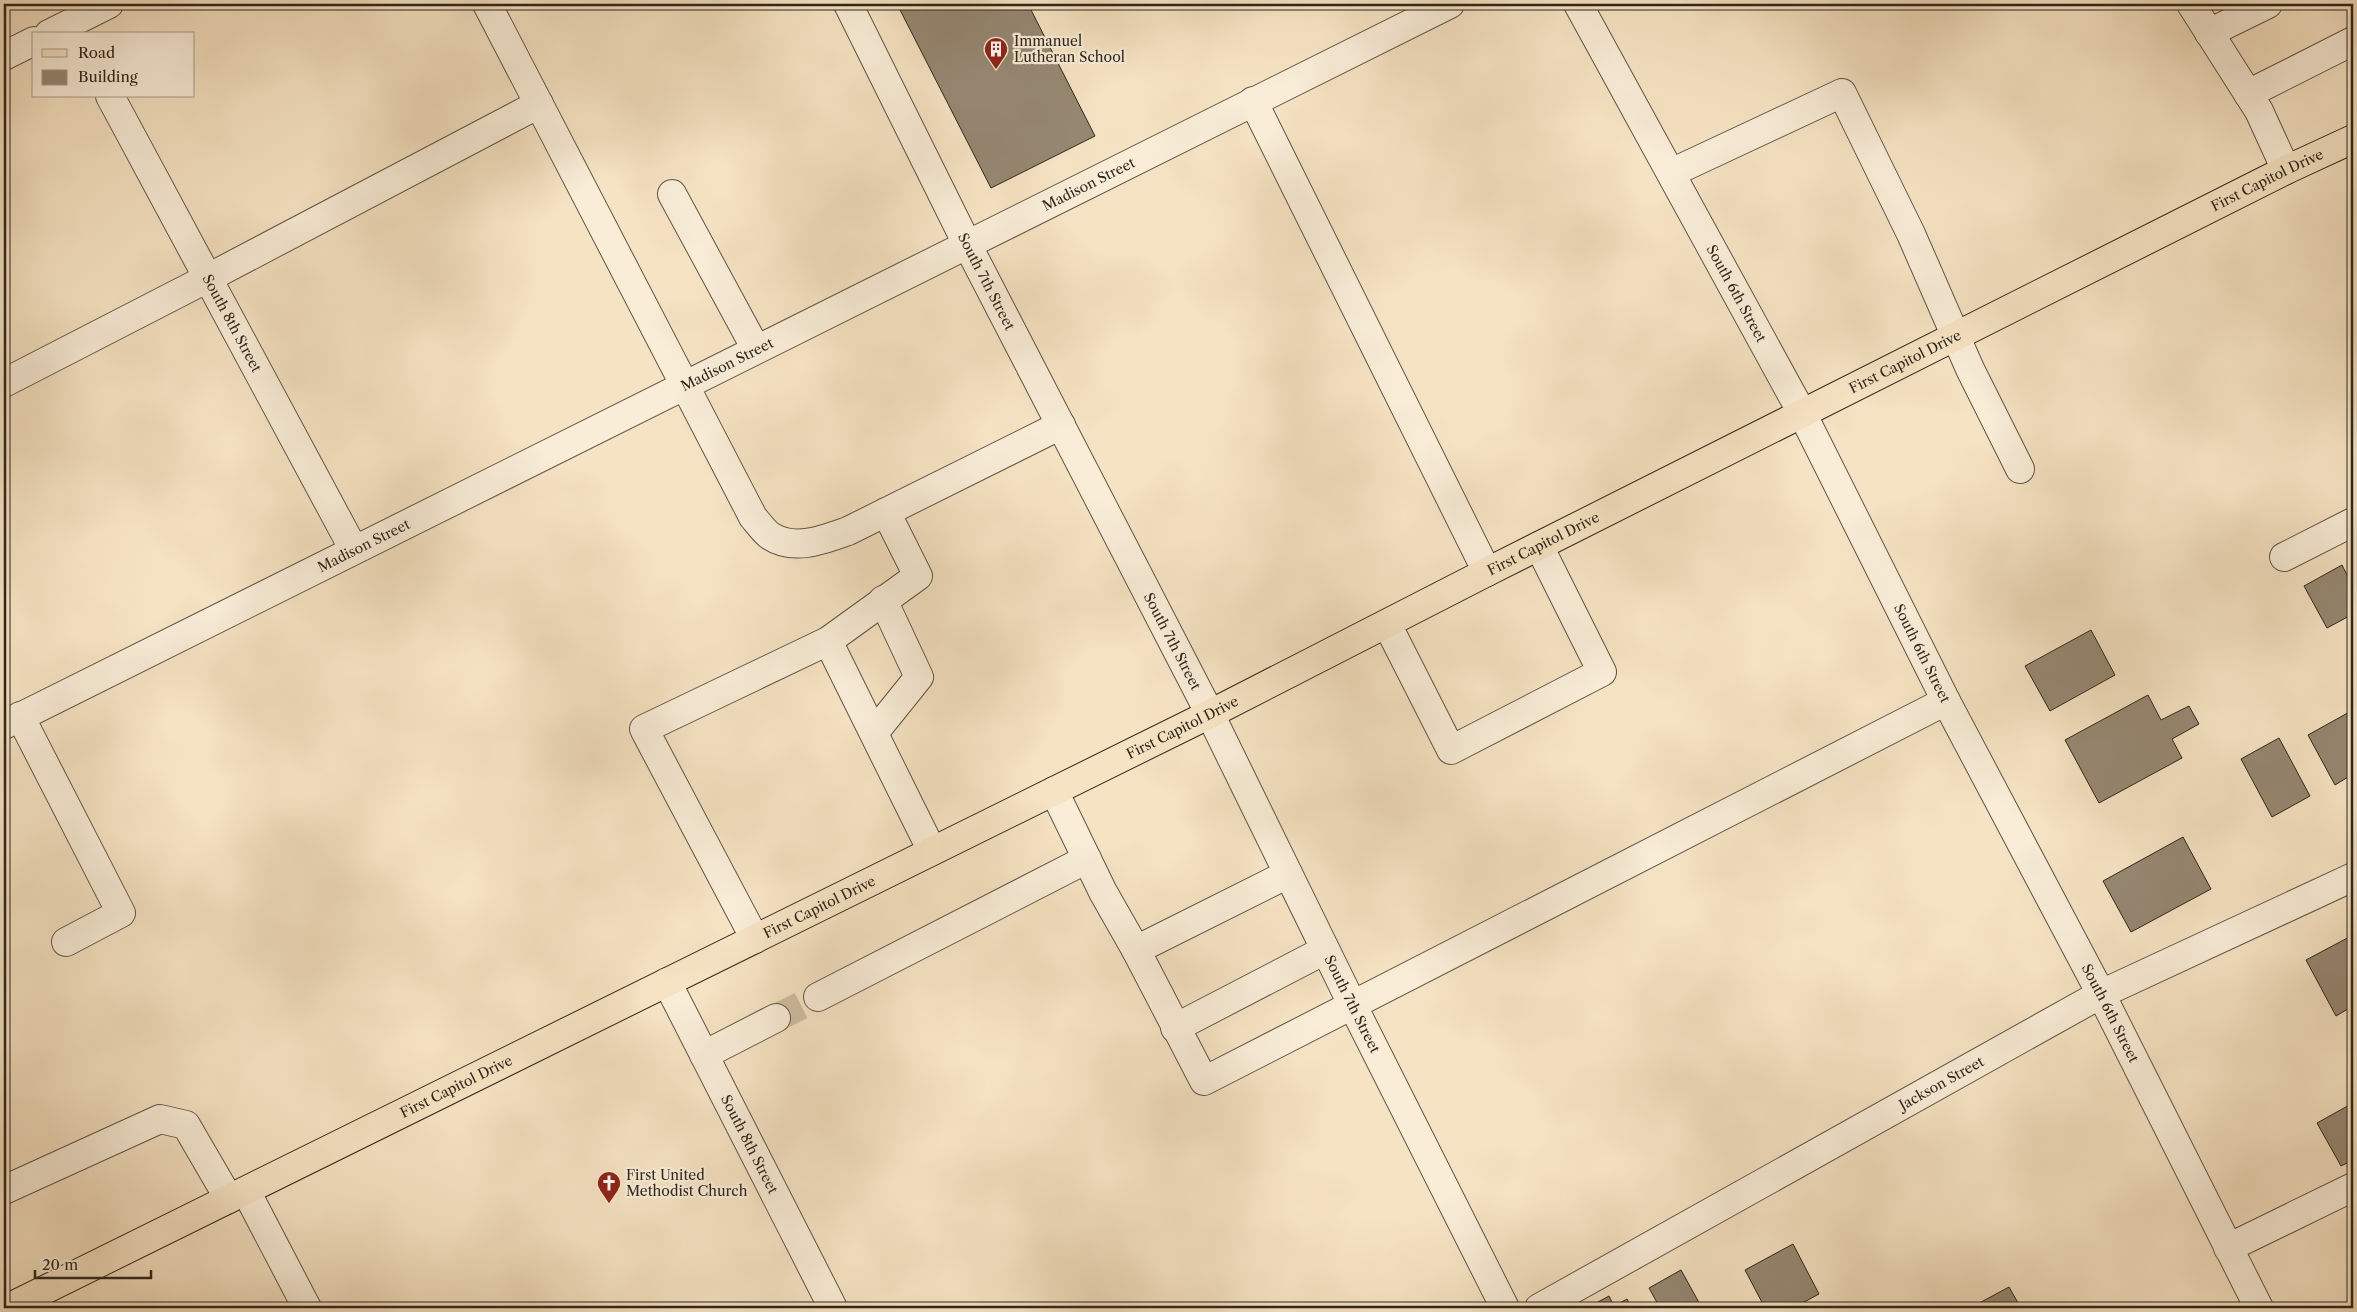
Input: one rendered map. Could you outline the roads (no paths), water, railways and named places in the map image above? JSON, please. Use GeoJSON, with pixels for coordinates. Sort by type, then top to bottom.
{"type":"FeatureCollection","features":[{"type":"Feature","properties":{"kind":"main road","name":"First Capitol Drive"},"geometry":{"type":"LineString","coordinates":[[8,1308],[1210,714],[1487,572],[1803,415],[2286,170],[2353,141]]}},
{"type":"Feature","properties":{"kind":"street"},"geometry":{"type":"LineString","coordinates":[[65,24],[109,4]]}},
{"type":"Feature","properties":{"kind":"street"},"geometry":{"type":"LineString","coordinates":[[487,4],[683,386],[753,517],[769,535],[785,542],[812,544],[848,531],[1061,425]]}},
{"type":"Feature","properties":{"kind":"street","name":"South 7th Street"},"geometry":{"type":"LineString","coordinates":[[848,4],[967,244],[1210,714],[1325,950],[1505,1308]]}},
{"type":"Feature","properties":{"kind":"street","name":"Madison Street"},"geometry":{"type":"LineString","coordinates":[[12,721],[1450,4]]}},
{"type":"Feature","properties":{"kind":"street","name":"South 6th Street"},"geometry":{"type":"LineString","coordinates":[[1578,4],[1803,415],[1946,701],[2101,994],[2259,1308]]}},
{"type":"Feature","properties":{"kind":"street"},"geometry":{"type":"LineString","coordinates":[[2191,4],[2259,111],[2286,170]]}},
{"type":"Feature","properties":{"kind":"street"},"geometry":{"type":"LineString","coordinates":[[2210,33],[2255,7]]}},
{"type":"Feature","properties":{"kind":"street"},"geometry":{"type":"LineString","coordinates":[[2248,94],[2353,41]]}},
{"type":"Feature","properties":{"kind":"street"},"geometry":{"type":"LineString","coordinates":[[4,56],[32,42]]}},
{"type":"Feature","properties":{"kind":"street"},"geometry":{"type":"LineString","coordinates":[[1671,173],[1842,93],[1911,234],[1958,336],[1970,369],[2020,469]]}},
{"type":"Feature","properties":{"kind":"street","name":"South 8th Street"},"geometry":{"type":"LineString","coordinates":[[111,98],[354,550]]}},
{"type":"Feature","properties":{"kind":"street"},"geometry":{"type":"LineString","coordinates":[[1253,101],[1487,572]]}},
{"type":"Feature","properties":{"kind":"street"},"geometry":{"type":"LineString","coordinates":[[4,383],[539,104]]}},
{"type":"Feature","properties":{"kind":"street"},"geometry":{"type":"LineString","coordinates":[[672,194],[756,349]]}},
{"type":"Feature","properties":{"kind":"street"},"geometry":{"type":"LineString","coordinates":[[755,939],[644,729],[828,641],[918,576],[886,512]]}},
{"type":"Feature","properties":{"kind":"street"},"geometry":{"type":"LineString","coordinates":[[2284,557],[2353,522]]}},
{"type":"Feature","properties":{"kind":"street"},"geometry":{"type":"LineString","coordinates":[[1387,624],[1451,750],[1602,672],[1539,546]]}},
{"type":"Feature","properties":{"kind":"street"},"geometry":{"type":"LineString","coordinates":[[874,732],[919,677],[883,600]]}},
{"type":"Feature","properties":{"kind":"street"},"geometry":{"type":"LineString","coordinates":[[828,641],[932,851]]}},
{"type":"Feature","properties":{"kind":"street"},"geometry":{"type":"LineString","coordinates":[[1054,791],[1204,1081],[1946,701]]}},
{"type":"Feature","properties":{"kind":"street"},"geometry":{"type":"LineString","coordinates":[[12,721],[121,913],[66,942]]}},
{"type":"Feature","properties":{"kind":"street"},"geometry":{"type":"LineString","coordinates":[[818,997],[1087,858]]}},
{"type":"Feature","properties":{"kind":"street"},"geometry":{"type":"LineString","coordinates":[[1136,950],[1288,874]]}},
{"type":"Feature","properties":{"kind":"street","name":"Jackson Street"},"geometry":{"type":"LineString","coordinates":[[1539,1308],[2101,994],[2353,877]]}},
{"type":"Feature","properties":{"kind":"street"},"geometry":{"type":"LineString","coordinates":[[1175,1028],[1325,950]]}},
{"type":"Feature","properties":{"kind":"street","name":"South 8th Street"},"geometry":{"type":"LineString","coordinates":[[667,982],[833,1308]]}},
{"type":"Feature","properties":{"kind":"street"},"geometry":{"type":"LineString","coordinates":[[704,1055],[776,1018]]}},
{"type":"Feature","properties":{"kind":"street"},"geometry":{"type":"LineString","coordinates":[[4,1190],[160,1119],[186,1125],[238,1195],[307,1308]]}},
{"type":"Feature","properties":{"kind":"street"},"geometry":{"type":"LineString","coordinates":[[2228,1248],[2353,1187]]}},
{"type":"Feature","properties":{"kind":"tunnel"},"geometry":{"type":"LineString","coordinates":[[776,1018],[818,997]]}},
{"type":"Feature","properties":{"kind":"place","name":"Immanuel Lutheran School"},"geometry":{"type":"Point","coordinates":[996,70]}},
{"type":"Feature","properties":{"kind":"place","name":"First United Methodist Church"},"geometry":{"type":"Point","coordinates":[609,1204]}}]}
